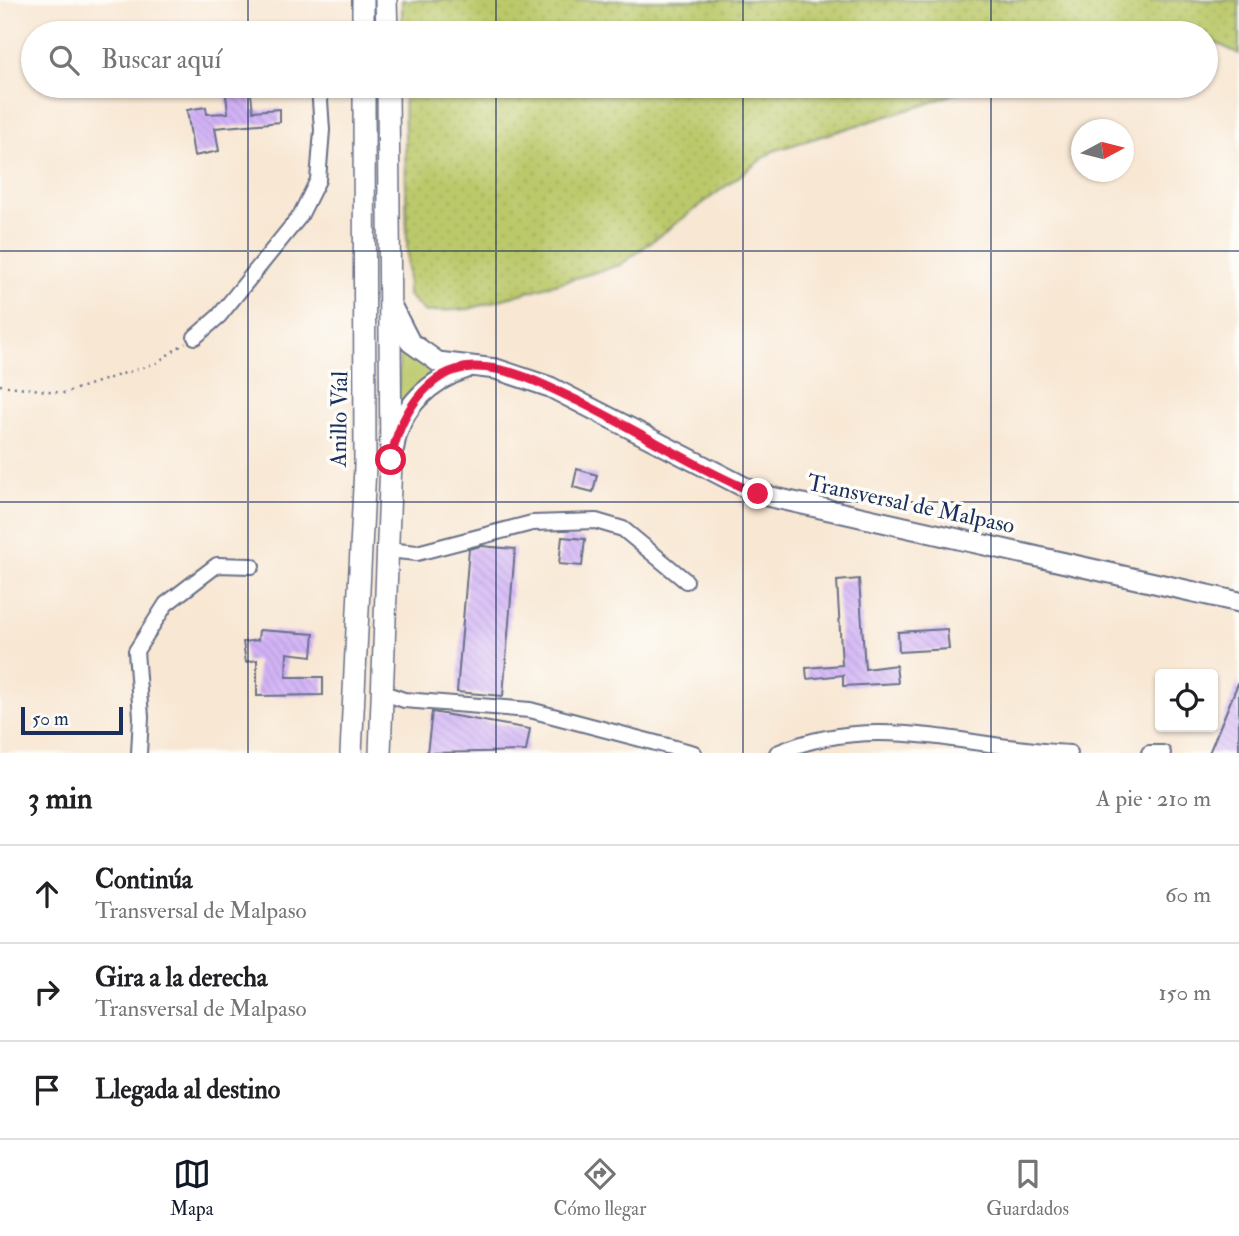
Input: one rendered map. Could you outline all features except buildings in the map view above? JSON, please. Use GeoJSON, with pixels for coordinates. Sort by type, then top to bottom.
{"type":"FeatureCollection","features":[{"type":"Feature","properties":{"kind":"highway"},"geometry":{"type":"LineString","coordinates":[[363,0],[363,21]]}},
{"type":"Feature","properties":{"kind":"highway"},"geometry":{"type":"LineString","coordinates":[[386,0],[387,21]]}},
{"type":"Feature","properties":{"kind":"highway","name":"Anillo Víal"},"geometry":{"type":"LineString","coordinates":[[351,753],[365,467],[364,98]]}},
{"type":"Feature","properties":{"kind":"highway"},"geometry":{"type":"LineString","coordinates":[[380,753],[391,460],[388,98]]}},
{"type":"Feature","properties":{"kind":"main road","name":"Transversal de Malpaso"},"geometry":{"type":"LineString","coordinates":[[391,306],[400,328],[423,354],[438,362],[513,373],[550,387],[758,494],[1239,602]]}},
{"type":"Feature","properties":{"kind":"main road"},"geometry":{"type":"LineString","coordinates":[[391,460],[399,428],[415,400],[431,385],[471,367]]}},
{"type":"Feature","properties":{"kind":"lane"},"geometry":{"type":"LineString","coordinates":[[195,337],[219,316],[300,216],[318,180],[322,130],[320,98]]}},
{"type":"Feature","properties":{"kind":"lane"},"geometry":{"type":"LineString","coordinates":[[387,550],[417,553],[532,523],[596,521],[623,529],[686,581]]}},
{"type":"Feature","properties":{"kind":"lane"},"geometry":{"type":"LineString","coordinates":[[139,753],[141,717],[136,651],[166,604],[217,565],[251,566]]}},
{"type":"Feature","properties":{"kind":"lane"},"geometry":{"type":"LineString","coordinates":[[384,693],[404,700],[530,710],[694,753]]}},
{"type":"Feature","properties":{"kind":"lane"},"geometry":{"type":"LineString","coordinates":[[777,753],[820,738],[892,732],[1070,753]]}},
{"type":"Feature","properties":{"kind":"lane"},"geometry":{"type":"LineString","coordinates":[[1149,753],[1163,753]]}},
{"type":"Feature","properties":{"kind":"path"},"geometry":{"type":"LineString","coordinates":[[0,385],[64,393],[156,363],[195,337]]}},
{"type":"Feature","properties":{"kind":"green space"},"geometry":{"type":"Polygon","coordinates":[[[402,0],[1239,0],[1239,54],[1218,44],[1218,21],[402,21],[402,0]]]}},
{"type":"Feature","properties":{"kind":"green space"},"geometry":{"type":"Polygon","coordinates":[[[404,98],[943,98],[773,151],[620,265],[469,309],[425,312],[408,295],[404,98]]]}},
{"type":"Feature","properties":{"kind":"green space"},"geometry":{"type":"Polygon","coordinates":[[[400,337],[414,357],[442,370],[425,380],[414,392],[397,424],[400,337]]]}},
{"type":"Feature","properties":{"kind":"route"},"geometry":{"type":"LineString","coordinates":[[391,460],[395,438],[403,418],[415,400],[431,385],[450,374],[471,367],[496,369],[550,387],[633,428],[721,478],[758,494]]}}]}
